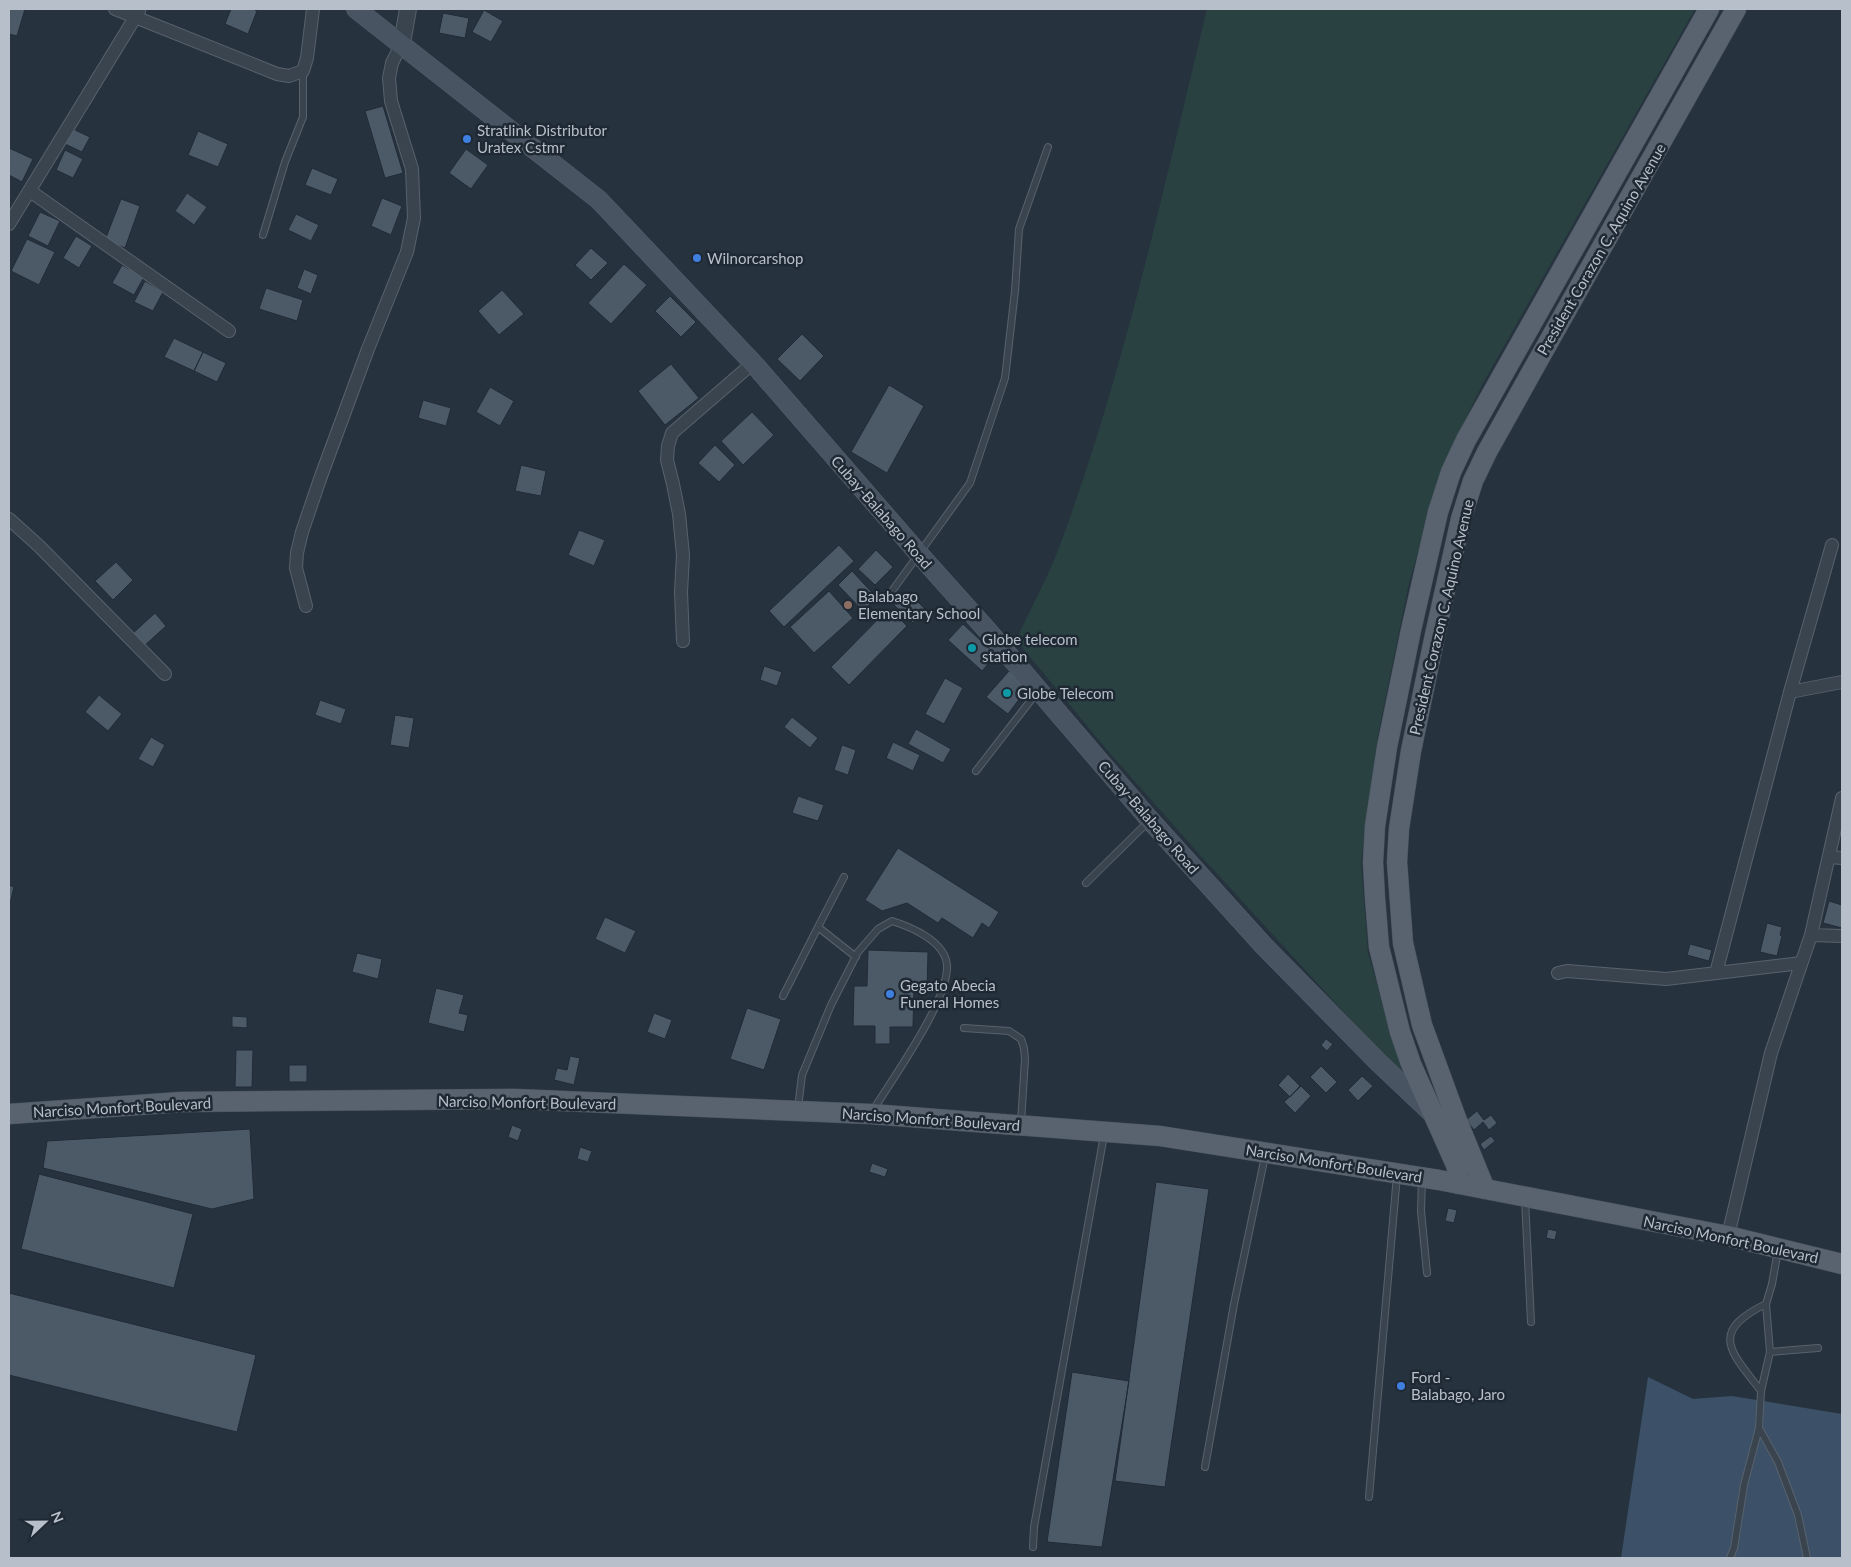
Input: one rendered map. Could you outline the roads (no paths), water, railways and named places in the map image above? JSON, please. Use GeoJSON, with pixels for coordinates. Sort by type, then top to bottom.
{"type":"FeatureCollection","features":[{"type":"Feature","properties":{"kind":"main road","name":"Cubay-Balabago Road"},"geometry":{"type":"LineString","coordinates":[[356,9],[402,43],[599,200],[753,362],[1150,820],[1263,945],[1436,1118]]}},
{"type":"Feature","properties":{"kind":"main road","name":"President Corazon C. Aquino Avenue"},"geometry":{"type":"LineString","coordinates":[[1458,1184],[1456,1165],[1400,1032],[1379,947],[1373,862],[1375,826],[1388,747],[1412,630],[1438,512],[1451,472],[1466,440],[1709,9]]}},
{"type":"Feature","properties":{"kind":"main road","name":"President Corazon C. Aquino Avenue"},"geometry":{"type":"LineString","coordinates":[[1485,1189],[1422,1025],[1403,943],[1398,879],[1398,837],[1411,751],[1454,550],[1473,481],[1505,420],[1736,9]]}},
{"type":"Feature","properties":{"kind":"main road"},"geometry":{"type":"LineString","coordinates":[[1639,135],[1658,148]]}},
{"type":"Feature","properties":{"kind":"main road","name":"Narciso Monfort Boulevard"},"geometry":{"type":"LineString","coordinates":[[9,1114],[181,1102],[514,1099],[871,1114],[1160,1136],[1422,1177],[1728,1236],[1842,1264]]}},
{"type":"Feature","properties":{"kind":"street"},"geometry":{"type":"LineString","coordinates":[[115,9],[138,12],[277,74],[289,76],[303,71],[307,58],[313,9]]}},
{"type":"Feature","properties":{"kind":"street"},"geometry":{"type":"LineString","coordinates":[[306,606],[296,568],[302,532],[365,358],[407,252],[414,218],[412,169],[391,101],[388,78],[392,63],[402,43],[408,9]]}},
{"type":"Feature","properties":{"kind":"street"},"geometry":{"type":"LineString","coordinates":[[9,224],[138,12]]}},
{"type":"Feature","properties":{"kind":"street"},"geometry":{"type":"LineString","coordinates":[[30,191],[229,331]]}},
{"type":"Feature","properties":{"kind":"street"},"geometry":{"type":"LineString","coordinates":[[683,641],[681,592],[683,555],[677,506],[667,460],[668,446],[672,433],[753,362]]}},
{"type":"Feature","properties":{"kind":"street"},"geometry":{"type":"LineString","coordinates":[[9,519],[39,546],[165,674]]}},
{"type":"Feature","properties":{"kind":"street"},"geometry":{"type":"LineString","coordinates":[[1716,972],[1790,692],[1832,545]]}},
{"type":"Feature","properties":{"kind":"street"},"geometry":{"type":"LineString","coordinates":[[1790,692],[1842,682]]}},
{"type":"Feature","properties":{"kind":"street"},"geometry":{"type":"LineString","coordinates":[[1728,1236],[1771,1053],[1811,935],[1842,798]]}},
{"type":"Feature","properties":{"kind":"street"},"geometry":{"type":"LineString","coordinates":[[1829,857],[1842,858]]}},
{"type":"Feature","properties":{"kind":"street"},"geometry":{"type":"LineString","coordinates":[[1811,935],[1842,936]]}},
{"type":"Feature","properties":{"kind":"street"},"geometry":{"type":"LineString","coordinates":[[1558,973],[1567,971],[1666,979],[1801,962]]}},
{"type":"Feature","properties":{"kind":"lane"},"geometry":{"type":"LineString","coordinates":[[264,235],[285,162],[303,116],[303,71]]}},
{"type":"Feature","properties":{"kind":"lane"},"geometry":{"type":"LineString","coordinates":[[887,598],[970,483],[1006,378],[1019,229],[1048,147]]}},
{"type":"Feature","properties":{"kind":"lane"},"geometry":{"type":"LineString","coordinates":[[976,771],[1038,690]]}},
{"type":"Feature","properties":{"kind":"lane"},"geometry":{"type":"LineString","coordinates":[[1086,883],[1150,820]]}},
{"type":"Feature","properties":{"kind":"lane"},"geometry":{"type":"LineString","coordinates":[[783,996],[844,877]]}},
{"type":"Feature","properties":{"kind":"lane"},"geometry":{"type":"LineString","coordinates":[[797,1112],[802,1075],[831,1006],[856,957],[878,929],[892,921],[911,927],[932,939],[947,964],[944,984],[933,1013],[871,1114]]}},
{"type":"Feature","properties":{"kind":"lane"},"geometry":{"type":"LineString","coordinates":[[818,927],[856,957]]}},
{"type":"Feature","properties":{"kind":"lane"},"geometry":{"type":"LineString","coordinates":[[964,1028],[1010,1031],[1021,1039],[1025,1059],[1020,1126]]}},
{"type":"Feature","properties":{"kind":"lane"},"geometry":{"type":"LineString","coordinates":[[1034,1547],[1036,1517],[1105,1132]]}},
{"type":"Feature","properties":{"kind":"lane"},"geometry":{"type":"LineString","coordinates":[[1205,1467],[1234,1304],[1266,1152]]}},
{"type":"Feature","properties":{"kind":"lane"},"geometry":{"type":"LineString","coordinates":[[1369,1497],[1397,1173]]}},
{"type":"Feature","properties":{"kind":"lane"},"geometry":{"type":"LineString","coordinates":[[1422,1177],[1421,1210],[1427,1273]]}},
{"type":"Feature","properties":{"kind":"lane"},"geometry":{"type":"LineString","coordinates":[[1525,1198],[1531,1322]]}},
{"type":"Feature","properties":{"kind":"lane"},"geometry":{"type":"LineString","coordinates":[[1730,1558],[1734,1548],[1744,1485],[1759,1428],[1761,1391],[1770,1352],[1766,1304],[1772,1284],[1778,1248]]}},
{"type":"Feature","properties":{"kind":"lane"},"geometry":{"type":"LineString","coordinates":[[1761,1391],[1736,1359],[1729,1341],[1734,1325],[1747,1313],[1766,1304]]}},
{"type":"Feature","properties":{"kind":"lane"},"geometry":{"type":"LineString","coordinates":[[1770,1352],[1818,1348]]}},
{"type":"Feature","properties":{"kind":"lane"},"geometry":{"type":"LineString","coordinates":[[1759,1428],[1778,1462],[1798,1515],[1808,1558]]}},
{"type":"Feature","properties":{"kind":"water"},"geometry":{"type":"Polygon","coordinates":[[[1648,1377],[1693,1399],[1732,1396],[1842,1414],[1842,1558],[1621,1558],[1648,1377]]]}},
{"type":"Feature","properties":{"kind":"place","name":"Stratlink Distributor Uratex Cstmr"},"geometry":{"type":"Point","coordinates":[467,139]}},
{"type":"Feature","properties":{"kind":"place","name":"Wilnorcarshop"},"geometry":{"type":"Point","coordinates":[697,258]}},
{"type":"Feature","properties":{"kind":"place","name":"Balabago Elementary School"},"geometry":{"type":"Point","coordinates":[848,605]}},
{"type":"Feature","properties":{"kind":"place","name":"Globe telecom station"},"geometry":{"type":"Point","coordinates":[972,648]}},
{"type":"Feature","properties":{"kind":"place","name":"Globe Telecom"},"geometry":{"type":"Point","coordinates":[1007,693]}},
{"type":"Feature","properties":{"kind":"place","name":"Gegato Abecia Funeral Homes"},"geometry":{"type":"Point","coordinates":[890,994]}},
{"type":"Feature","properties":{"kind":"place","name":"Ford - Balabago, Jaro"},"geometry":{"type":"Point","coordinates":[1401,1386]}}]}
